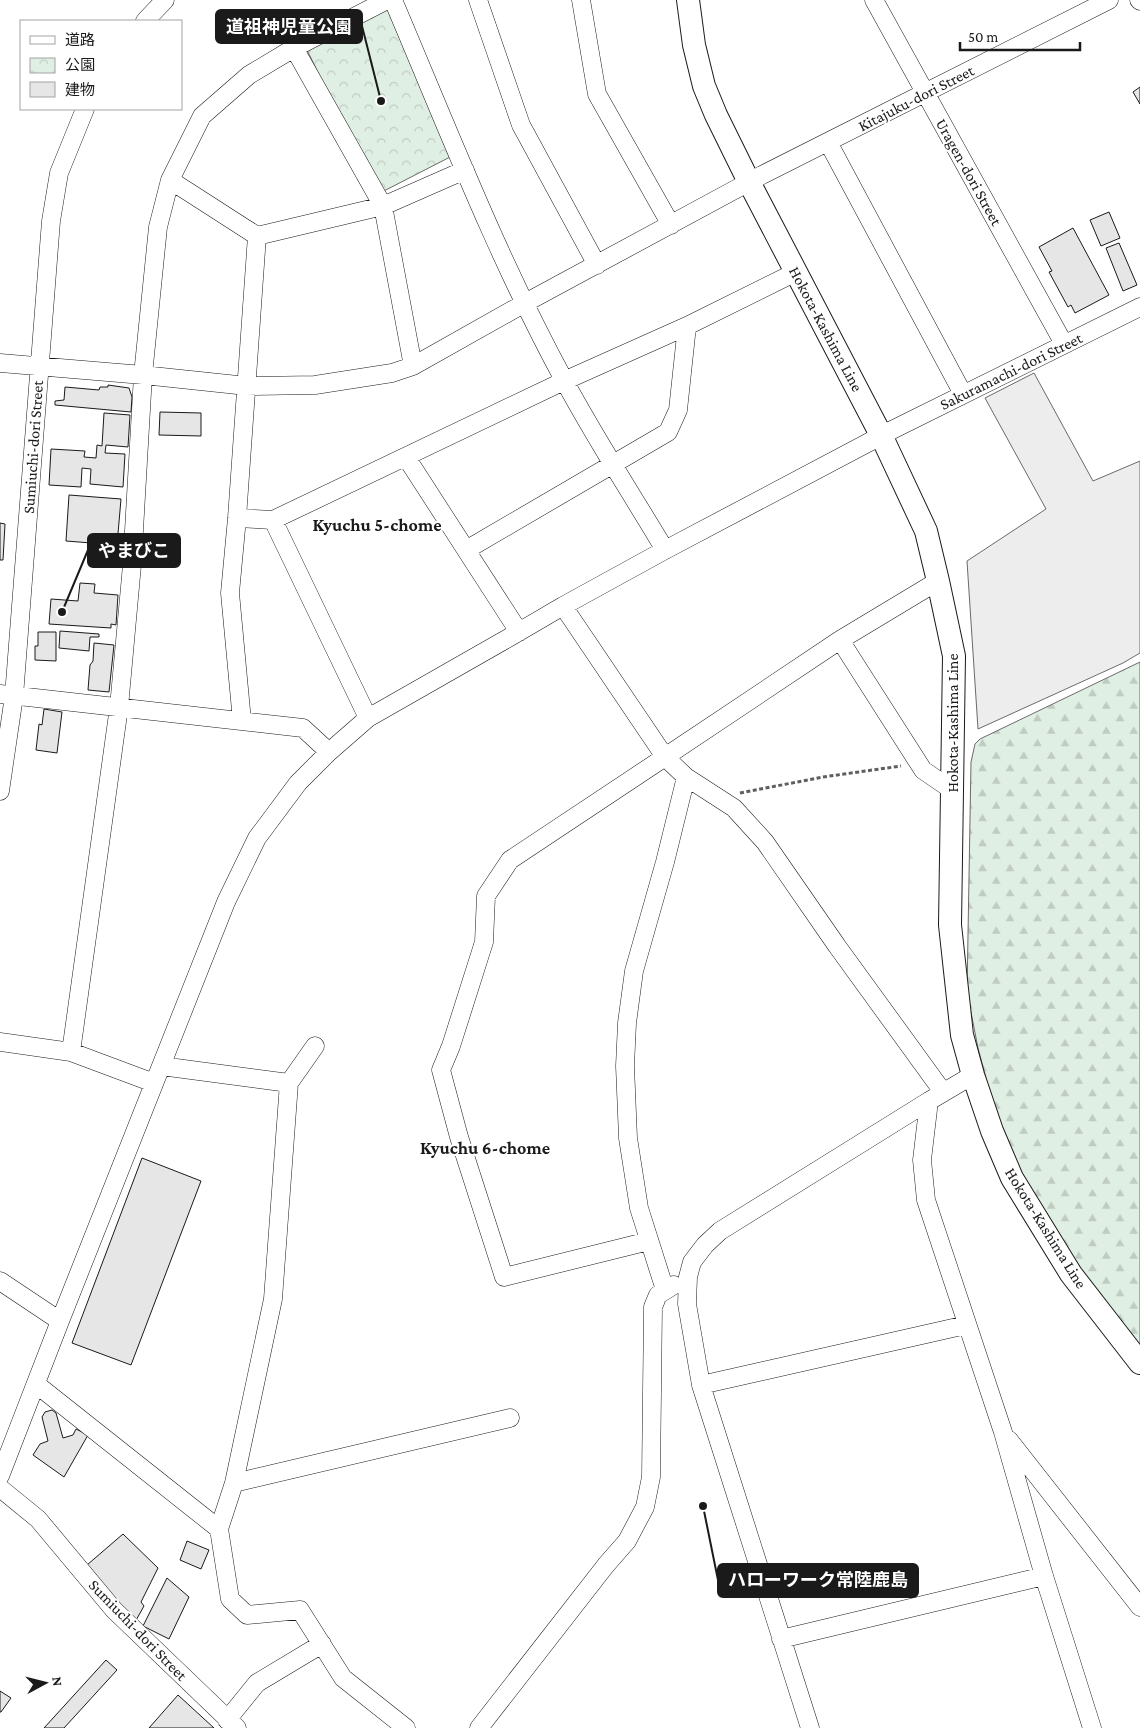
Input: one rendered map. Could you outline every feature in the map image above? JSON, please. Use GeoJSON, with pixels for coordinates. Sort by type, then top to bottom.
{"type":"FeatureCollection","features":[{"type":"Feature","properties":{"kind":"main road","name":"Hokota-Kashima Line"},"geometry":{"type":"LineString","coordinates":[[688,0],[694,45],[704,86],[716,116],[881,435],[926,531],[954,656],[950,925],[962,1035],[973,1075],[992,1131],[1012,1178],[1071,1274],[1140,1363]]}},
{"type":"Feature","properties":{"kind":"street"},"geometry":{"type":"LineString","coordinates":[[145,20],[165,0]]}},
{"type":"Feature","properties":{"kind":"street"},"geometry":{"type":"LineString","coordinates":[[71,1052],[120,707],[132,565],[143,375],[158,227],[170,180],[202,116],[249,75],[294,48],[387,0]]}},
{"type":"Feature","properties":{"kind":"street"},"geometry":{"type":"LineString","coordinates":[[393,0],[465,170],[525,303],[564,381],[665,550]]}},
{"type":"Feature","properties":{"kind":"street"},"geometry":{"type":"LineString","coordinates":[[478,0],[521,125],[597,265]]}},
{"type":"Feature","properties":{"kind":"street"},"geometry":{"type":"LineString","coordinates":[[581,0],[597,94],[671,225]]}},
{"type":"Feature","properties":{"kind":"street","name":"Uragen-dori Street"},"geometry":{"type":"LineString","coordinates":[[874,0],[1064,344]]}},
{"type":"Feature","properties":{"kind":"street","name":"Kitajuku-dori Street"},"geometry":{"type":"LineString","coordinates":[[0,363],[246,386],[315,385],[392,373],[413,366],[749,182],[1109,0]]}},
{"type":"Feature","properties":{"kind":"street"},"geometry":{"type":"LineString","coordinates":[[294,48],[383,206],[413,366]]}},
{"type":"Feature","properties":{"kind":"street","name":"Sumiuchi-dori Street"},"geometry":{"type":"LineString","coordinates":[[0,791],[7,695],[51,221],[60,173],[85,110]]}},
{"type":"Feature","properties":{"kind":"street"},"geometry":{"type":"LineString","coordinates":[[828,142],[963,394]]}},
{"type":"Feature","properties":{"kind":"street"},"geometry":{"type":"LineString","coordinates":[[170,180],[257,236],[383,206],[465,170]]}},
{"type":"Feature","properties":{"kind":"street"},"geometry":{"type":"LineString","coordinates":[[242,721],[230,593],[238,518],[257,236]]}},
{"type":"Feature","properties":{"kind":"street"},"geometry":{"type":"LineString","coordinates":[[238,518],[273,520],[564,381],[687,326],[796,272]]}},
{"type":"Feature","properties":{"kind":"street","name":"Sakuramachi-dori Street"},"geometry":{"type":"LineString","coordinates":[[0,1476],[226,902],[257,838],[298,783],[329,752],[368,718],[563,606],[881,435],[1139,309]]}},
{"type":"Feature","properties":{"kind":"street"},"geometry":{"type":"LineString","coordinates":[[466,550],[668,432],[678,410],[687,326]]}},
{"type":"Feature","properties":{"kind":"street"},"geometry":{"type":"LineString","coordinates":[[406,457],[519,632]]}},
{"type":"Feature","properties":{"kind":"street"},"geometry":{"type":"LineString","coordinates":[[273,520],[368,718]]}},
{"type":"Feature","properties":{"kind":"street"},"geometry":{"type":"LineString","coordinates":[[649,1241],[504,1277],[459,1138],[441,1070],[484,942],[486,896],[510,860],[840,640],[938,581]]}},
{"type":"Feature","properties":{"kind":"street"},"geometry":{"type":"LineString","coordinates":[[563,606],[665,757],[686,777],[734,808],[765,842],[837,946],[936,1096],[922,1160],[926,1200],[1003,1432],[1044,1576],[1092,1728]]}},
{"type":"Feature","properties":{"kind":"street"},"geometry":{"type":"LineString","coordinates":[[840,640],[919,764],[924,770],[952,790]]}},
{"type":"Feature","properties":{"kind":"street"},"geometry":{"type":"LineString","coordinates":[[7,695],[303,728],[329,752]]}},
{"type":"Feature","properties":{"kind":"street"},"geometry":{"type":"LineString","coordinates":[[665,1290],[639,1208],[628,1138],[625,1066],[627,1023],[634,970],[686,777]]}},
{"type":"Feature","properties":{"kind":"street"},"geometry":{"type":"LineString","coordinates":[[0,1042],[71,1052],[154,1083]]}},
{"type":"Feature","properties":{"kind":"street"},"geometry":{"type":"LineString","coordinates":[[315,1046],[289,1083],[273,1299],[234,1483],[219,1529],[230,1599],[247,1615],[300,1610],[343,1678],[406,1728]]}},
{"type":"Feature","properties":{"kind":"street"},"geometry":{"type":"LineString","coordinates":[[161,1066],[289,1083]]}},
{"type":"Feature","properties":{"kind":"street"},"geometry":{"type":"LineString","coordinates":[[810,1728],[701,1385],[687,1304],[688,1278],[692,1262],[705,1244],[720,1231],[936,1096],[973,1075]]}},
{"type":"Feature","properties":{"kind":"street"},"geometry":{"type":"LineString","coordinates":[[479,1728],[606,1565],[627,1542],[645,1507],[651,1477],[653,1307],[658,1295],[688,1278]]}},
{"type":"Feature","properties":{"kind":"street"},"geometry":{"type":"LineString","coordinates":[[0,1281],[60,1321]]}},
{"type":"Feature","properties":{"kind":"street"},"geometry":{"type":"LineString","coordinates":[[701,1385],[966,1325]]}},
{"type":"Feature","properties":{"kind":"street"},"geometry":{"type":"LineString","coordinates":[[36,1384],[219,1529]]}},
{"type":"Feature","properties":{"kind":"street"},"geometry":{"type":"LineString","coordinates":[[234,1483],[510,1418]]}},
{"type":"Feature","properties":{"kind":"street"},"geometry":{"type":"LineString","coordinates":[[1003,1432],[1140,1607]]}},
{"type":"Feature","properties":{"kind":"street","name":"Sumiuchi-dori Street"},"geometry":{"type":"LineString","coordinates":[[0,1488],[38,1519],[114,1610],[232,1724]]}},
{"type":"Feature","properties":{"kind":"street"},"geometry":{"type":"LineString","coordinates":[[781,1639],[1044,1576]]}},
{"type":"Feature","properties":{"kind":"street"},"geometry":{"type":"LineString","coordinates":[[232,1724],[257,1683],[322,1644]]}},
{"type":"Feature","properties":{"kind":"path"},"geometry":{"type":"LineString","coordinates":[[717,797],[823,778],[919,764]]}},
{"type":"Feature","properties":{"kind":"green space"},"geometry":{"type":"Polygon","coordinates":[[[390,7],[452,156],[378,194],[305,46],[390,7]]]}},
{"type":"Feature","properties":{"kind":"green space"},"geometry":{"type":"Polygon","coordinates":[[[1140,662],[1140,1347],[1081,1273],[1019,1172],[999,1127],[978,1048],[967,992],[971,762],[975,744],[980,739],[1140,662]]]}},
{"type":"Feature","properties":{"kind":"shaded area"},"geometry":{"type":"Polygon","coordinates":[[[1034,373],[1093,481],[1140,461],[1140,653],[1123,663],[978,729],[967,561],[1046,509],[985,398],[1034,373]]]}},
{"type":"Feature","properties":{"kind":"building"},"geometry":{"type":"Polygon","coordinates":[[[1140,87],[1140,104],[1133,92],[1140,87]]]}},
{"type":"Feature","properties":{"kind":"building"},"geometry":{"type":"Polygon","coordinates":[[[1109,212],[1120,238],[1101,246],[1090,220],[1109,212]]]}},
{"type":"Feature","properties":{"kind":"building"},"geometry":{"type":"Polygon","coordinates":[[[1073,228],[1109,295],[1075,313],[1071,305],[1068,307],[1049,272],[1052,271],[1039,247],[1073,228]]]}},
{"type":"Feature","properties":{"kind":"building"},"geometry":{"type":"Polygon","coordinates":[[[1119,243],[1137,285],[1123,291],[1106,248],[1119,243]]]}},
{"type":"Feature","properties":{"kind":"building"},"geometry":{"type":"Polygon","coordinates":[[[108,385],[129,388],[132,397],[131,412],[55,405],[55,401],[64,400],[65,387],[99,390],[100,387],[108,387],[108,385]]]}},
{"type":"Feature","properties":{"kind":"building"},"geometry":{"type":"Polygon","coordinates":[[[160,412],[201,413],[201,436],[159,435],[160,412]]]}},
{"type":"Feature","properties":{"kind":"building"},"geometry":{"type":"Polygon","coordinates":[[[104,413],[130,415],[128,447],[106,445],[105,453],[125,454],[123,487],[90,484],[91,469],[82,468],[81,487],[49,485],[51,449],[85,451],[84,457],[96,458],[97,445],[102,446],[104,413]]]}},
{"type":"Feature","properties":{"kind":"building"},"geometry":{"type":"Polygon","coordinates":[[[69,495],[121,499],[117,545],[66,541],[69,495]]]}},
{"type":"Feature","properties":{"kind":"building"},"geometry":{"type":"Polygon","coordinates":[[[0,523],[5,524],[3,560],[0,560],[0,523]]]}},
{"type":"Feature","properties":{"kind":"building"},"geometry":{"type":"Polygon","coordinates":[[[80,583],[95,584],[94,593],[118,595],[116,625],[111,624],[111,628],[49,624],[51,599],[78,601],[80,583]]]}},
{"type":"Feature","properties":{"kind":"building"},"geometry":{"type":"Polygon","coordinates":[[[60,631],[99,634],[99,637],[90,637],[89,651],[59,648],[60,631]]]}},
{"type":"Feature","properties":{"kind":"building"},"geometry":{"type":"Polygon","coordinates":[[[38,632],[56,632],[56,661],[35,660],[38,632]]]}},
{"type":"Feature","properties":{"kind":"building"},"geometry":{"type":"Polygon","coordinates":[[[94,643],[114,645],[109,692],[88,690],[94,643]]]}},
{"type":"Feature","properties":{"kind":"building"},"geometry":{"type":"Polygon","coordinates":[[[44,709],[62,712],[57,753],[36,750],[39,724],[42,725],[44,709]]]}},
{"type":"Feature","properties":{"kind":"building"},"geometry":{"type":"Polygon","coordinates":[[[142,1158],[201,1181],[131,1365],[72,1343],[142,1158]]]}},
{"type":"Feature","properties":{"kind":"building"},"geometry":{"type":"Polygon","coordinates":[[[52,1410],[56,1413],[63,1438],[73,1435],[76,1429],[88,1435],[64,1477],[33,1455],[40,1444],[48,1441],[42,1417],[45,1412],[52,1410]]]}},
{"type":"Feature","properties":{"kind":"building"},"geometry":{"type":"Polygon","coordinates":[[[123,1534],[158,1568],[141,1602],[144,1606],[135,1622],[87,1565],[123,1534]]]}},
{"type":"Feature","properties":{"kind":"building"},"geometry":{"type":"Polygon","coordinates":[[[187,1541],[209,1550],[201,1569],[180,1560],[187,1541]]]}},
{"type":"Feature","properties":{"kind":"building"},"geometry":{"type":"Polygon","coordinates":[[[167,1578],[189,1597],[169,1639],[143,1626],[167,1578]]]}},
{"type":"Feature","properties":{"kind":"building"},"geometry":{"type":"Polygon","coordinates":[[[106,1660],[117,1670],[64,1728],[44,1728],[106,1660]]]}},
{"type":"Feature","properties":{"kind":"building"},"geometry":{"type":"Polygon","coordinates":[[[0,1691],[11,1698],[1,1712],[0,1712],[0,1691]]]}},
{"type":"Feature","properties":{"kind":"building"},"geometry":{"type":"Polygon","coordinates":[[[178,1695],[214,1728],[149,1728],[178,1695]]]}},
{"type":"Feature","properties":{"kind":"place","name":"道祖神児童公園"},"geometry":{"type":"Point","coordinates":[381,101]}},
{"type":"Feature","properties":{"kind":"place","name":"やまびこ"},"geometry":{"type":"Point","coordinates":[62,612]}},
{"type":"Feature","properties":{"kind":"place","name":"ハローワーク常陸鹿島"},"geometry":{"type":"Point","coordinates":[703,1506]}},
{"type":"Feature","properties":{"kind":"district","name":"Kyuchu 5-chome"},"geometry":{"type":"Point","coordinates":[377,525]}},
{"type":"Feature","properties":{"kind":"district","name":"Kyuchu 6-chome"},"geometry":{"type":"Point","coordinates":[485,1148]}}]}
